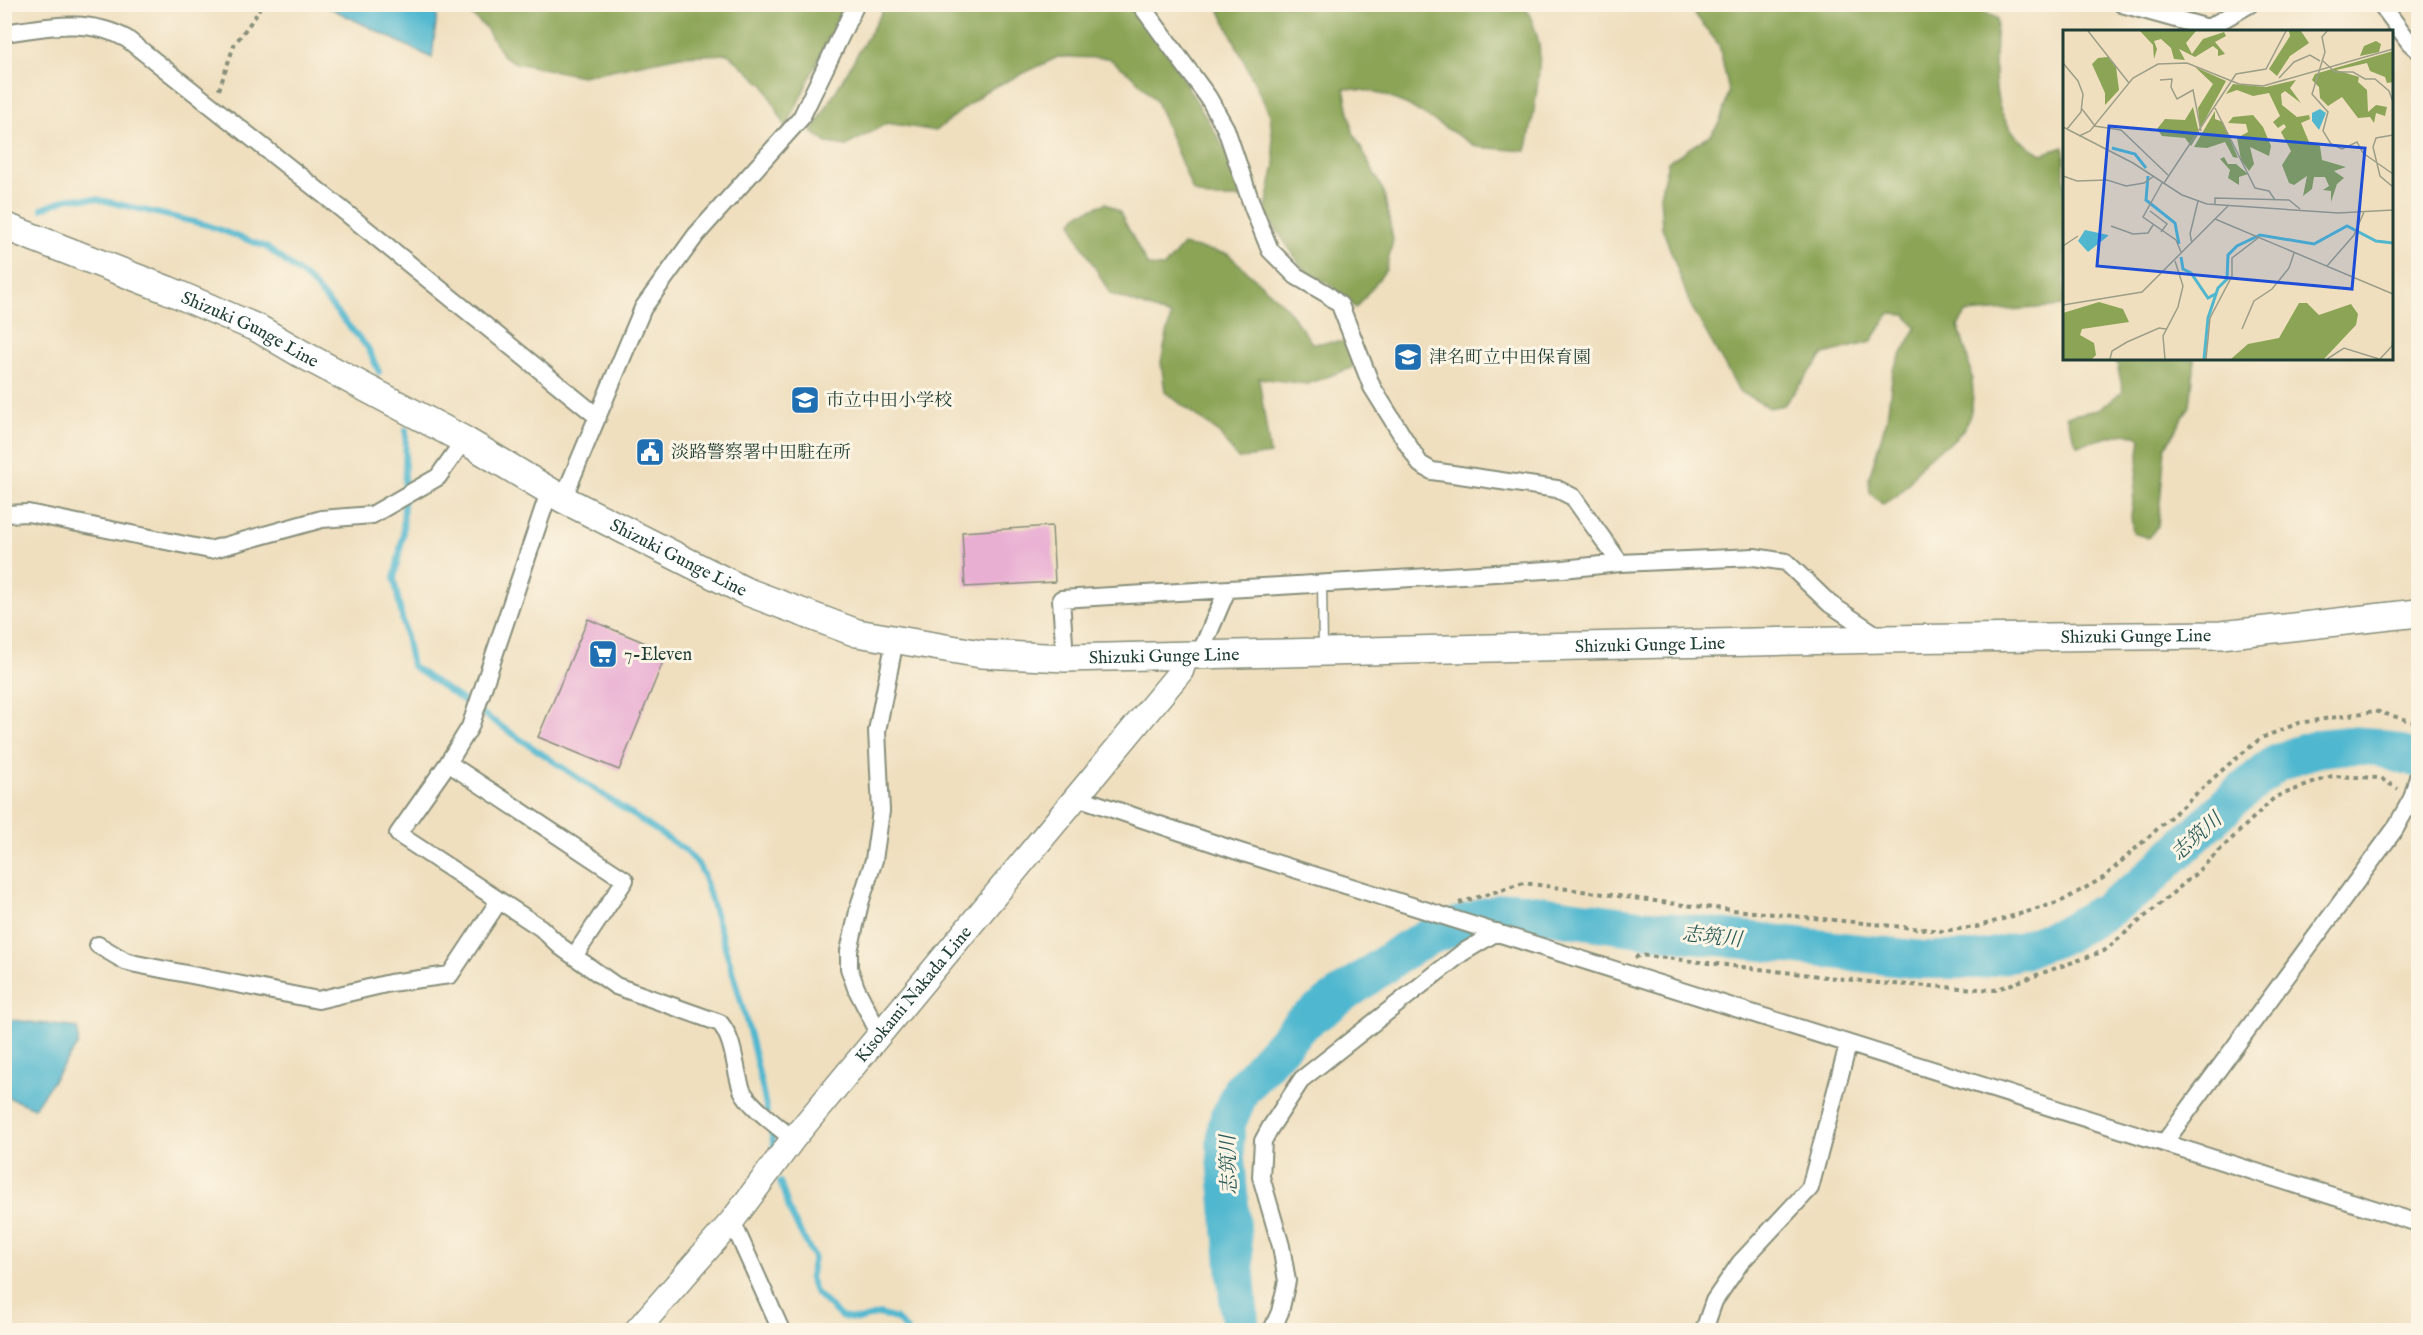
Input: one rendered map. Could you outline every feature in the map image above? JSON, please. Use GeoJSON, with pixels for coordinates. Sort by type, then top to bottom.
{"type":"FeatureCollection","features":[{"type":"Feature","properties":{"kind":"main road","name":"Shizuki Gunge Line"},"geometry":{"type":"LineString","coordinates":[[4,226],[168,290],[259,329],[464,440],[556,496],[745,591],[857,633],[981,654],[1065,658],[1882,639],[2221,635],[2418,613]]}},
{"type":"Feature","properties":{"kind":"main road","name":"Kisokami Nakada Line"},"geometry":{"type":"LineString","coordinates":[[637,1330],[732,1221],[793,1139],[1193,656]]}},
{"type":"Feature","properties":{"kind":"street"},"geometry":{"type":"LineString","coordinates":[[793,1139],[749,1101],[743,1092],[728,1035],[720,1023],[616,986],[561,947],[541,928],[398,834],[448,763],[470,727],[556,496],[598,417],[631,336],[652,294],[696,235],[801,118],[856,4]]}},
{"type":"Feature","properties":{"kind":"street"},"geometry":{"type":"LineString","coordinates":[[1140,4],[1208,97],[1226,129],[1253,208],[1272,254],[1296,276],[1328,294],[1340,305],[1372,387],[1420,464],[1432,471],[1557,489],[1573,497],[1620,563]]}},
{"type":"Feature","properties":{"kind":"street"},"geometry":{"type":"LineString","coordinates":[[2122,4],[2208,28],[2250,4]]}},
{"type":"Feature","properties":{"kind":"street"},"geometry":{"type":"LineString","coordinates":[[2381,4],[2410,44],[2418,50]]}},
{"type":"Feature","properties":{"kind":"street"},"geometry":{"type":"LineString","coordinates":[[4,33],[64,25],[95,26],[113,31],[127,39],[598,417]]}},
{"type":"Feature","properties":{"kind":"street"},"geometry":{"type":"LineString","coordinates":[[4,513],[28,513],[210,550],[322,519],[372,515],[438,477],[464,440]]}},
{"type":"Feature","properties":{"kind":"street"},"geometry":{"type":"LineString","coordinates":[[1065,658],[1061,599],[1563,569],[1620,563],[1754,557],[1786,562],[1830,604],[1882,639]]}},
{"type":"Feature","properties":{"kind":"street"},"geometry":{"type":"LineString","coordinates":[[1193,656],[1227,590]]}},
{"type":"Feature","properties":{"kind":"street"},"geometry":{"type":"LineString","coordinates":[[880,1035],[856,988],[849,968],[849,951],[860,903],[874,860],[881,811],[877,731],[895,640]]}},
{"type":"Feature","properties":{"kind":"street"},"geometry":{"type":"LineString","coordinates":[[448,763],[625,880],[575,955]]}},
{"type":"Feature","properties":{"kind":"street"},"geometry":{"type":"LineString","coordinates":[[2164,1143],[2395,829],[2415,787]]}},
{"type":"Feature","properties":{"kind":"street"},"geometry":{"type":"LineString","coordinates":[[1077,797],[1234,850],[2418,1223]]}},
{"type":"Feature","properties":{"kind":"street"},"geometry":{"type":"LineString","coordinates":[[98,945],[125,961],[136,964],[318,1000],[390,983],[450,975],[499,901]]}},
{"type":"Feature","properties":{"kind":"street"},"geometry":{"type":"LineString","coordinates":[[1272,1330],[1281,1312],[1287,1281],[1281,1246],[1261,1177],[1263,1142],[1270,1128],[1302,1079],[1462,953],[1495,931]]}},
{"type":"Feature","properties":{"kind":"street"},"geometry":{"type":"LineString","coordinates":[[1704,1330],[1714,1300],[1740,1263],[1810,1188],[1848,1045]]}},
{"type":"Feature","properties":{"kind":"street"},"geometry":{"type":"LineString","coordinates":[[732,1221],[781,1330]]}},
{"type":"Feature","properties":{"kind":"lane"},"geometry":{"type":"LineString","coordinates":[[1322,583],[1323,653]]}},
{"type":"Feature","properties":{"kind":"path"},"geometry":{"type":"LineString","coordinates":[[213,108],[234,45],[259,11],[259,4]]}},
{"type":"Feature","properties":{"kind":"path"},"geometry":{"type":"LineString","coordinates":[[1442,916],[1465,899],[1524,883],[1684,905],[1943,931],[1976,927],[2060,902],[2103,878],[2261,738],[2299,723],[2375,711],[2418,723]]}},
{"type":"Feature","properties":{"kind":"path"},"geometry":{"type":"LineString","coordinates":[[1618,971],[1640,955],[1878,983],[1995,990],[2104,951],[2194,875],[2276,797],[2332,776],[2380,777],[2415,787]]}},
{"type":"Feature","properties":{"kind":"green space"},"geometry":{"type":"Polygon","coordinates":[[[460,5],[844,5],[786,128],[764,85],[728,54],[680,56],[582,76],[516,63],[503,56],[486,28],[460,5]]]}},
{"type":"Feature","properties":{"kind":"green space"},"geometry":{"type":"Polygon","coordinates":[[[886,5],[1139,5],[1229,156],[1241,198],[1208,198],[1193,191],[1156,101],[1134,77],[1108,58],[1058,57],[986,91],[936,131],[887,123],[846,146],[827,143],[812,132],[886,5]]]}},
{"type":"Feature","properties":{"kind":"green space"},"geometry":{"type":"Polygon","coordinates":[[[1217,5],[1524,5],[1535,28],[1540,54],[1536,98],[1526,151],[1477,147],[1408,105],[1376,92],[1344,88],[1353,132],[1384,193],[1393,240],[1386,270],[1356,308],[1332,286],[1303,269],[1265,212],[1275,165],[1270,115],[1217,5]]]}},
{"type":"Feature","properties":{"kind":"green space"},"geometry":{"type":"Polygon","coordinates":[[[1688,5],[1967,5],[1997,18],[1995,77],[1997,95],[2002,113],[2010,128],[2023,142],[2042,154],[2063,147],[2063,306],[1966,313],[1958,326],[1972,378],[1973,392],[1969,418],[1960,434],[1927,459],[1898,495],[1882,504],[1870,493],[1869,478],[1887,418],[1893,370],[1916,328],[1906,315],[1889,314],[1871,342],[1824,354],[1784,405],[1769,408],[1739,391],[1690,304],[1662,227],[1660,195],[1668,162],[1710,135],[1720,122],[1729,92],[1719,45],[1688,5]]]}},
{"type":"Feature","properties":{"kind":"green space"},"geometry":{"type":"Polygon","coordinates":[[[1106,203],[1119,211],[1148,266],[1164,267],[1183,245],[1228,254],[1285,306],[1312,343],[1344,342],[1353,353],[1352,368],[1307,384],[1259,378],[1270,454],[1238,459],[1218,432],[1165,392],[1161,362],[1171,316],[1110,294],[1077,236],[1072,222],[1078,214],[1106,203]]]}},
{"type":"Feature","properties":{"kind":"green space"},"geometry":{"type":"Polygon","coordinates":[[[2116,360],[2195,360],[2190,406],[2165,448],[2158,526],[2148,538],[2133,533],[2131,517],[2141,438],[2125,433],[2077,445],[2066,416],[2098,410],[2123,391],[2116,360]]]}},
{"type":"Feature","properties":{"kind":"water"},"geometry":{"type":"Polygon","coordinates":[[[324,5],[438,5],[432,58],[324,5]]]}},
{"type":"Feature","properties":{"kind":"water"},"geometry":{"type":"Polygon","coordinates":[[[4,1019],[78,1028],[78,1044],[34,1108],[5,1096],[4,1019]]]}},
{"type":"Feature","properties":{"kind":"building"},"geometry":{"type":"Polygon","coordinates":[[[1052,526],[1055,582],[965,587],[962,532],[1052,526]]]}},
{"type":"Feature","properties":{"kind":"building"},"geometry":{"type":"Polygon","coordinates":[[[588,619],[667,652],[619,770],[538,737],[588,619]]]}},
{"type":"Feature","properties":{"kind":"waterway"},"geometry":{"type":"LineString","coordinates":[[42,209],[69,198],[97,199],[207,225],[266,247],[309,280],[368,348],[379,372]]}},
{"type":"Feature","properties":{"kind":"waterway"},"geometry":{"type":"LineString","coordinates":[[406,430],[403,535],[394,579],[412,666],[685,850],[698,864],[738,992],[767,1112]]}},
{"type":"Feature","properties":{"kind":"waterway","name":"志筑川"},"geometry":{"type":"LineString","coordinates":[[1239,1330],[1225,1146],[1227,1123],[1241,1090],[1301,1024],[1402,952],[1432,935],[1484,917],[1513,910],[1639,928],[1922,960],[1978,960],[2023,950],[2064,935],[2104,912],[2140,887],[2233,799],[2274,765],[2320,748],[2349,745],[2377,747],[2418,760]]}},
{"type":"Feature","properties":{"kind":"waterway"},"geometry":{"type":"LineString","coordinates":[[770,1125],[774,1147]]}},
{"type":"Feature","properties":{"kind":"waterway"},"geometry":{"type":"LineString","coordinates":[[780,1182],[792,1217],[814,1257],[810,1278],[815,1292],[841,1317],[859,1320],[879,1314],[896,1319],[907,1330]]}},
{"type":"Feature","properties":{"kind":"place","name":"津名町立中田保育園"},"geometry":{"type":"Point","coordinates":[1408,357]}},
{"type":"Feature","properties":{"kind":"place","name":"市立中田小学校"},"geometry":{"type":"Point","coordinates":[805,400]}},
{"type":"Feature","properties":{"kind":"place","name":"淡路警察署中田駐在所"},"geometry":{"type":"Point","coordinates":[650,452]}},
{"type":"Feature","properties":{"kind":"place","name":"7-Eleven"},"geometry":{"type":"Point","coordinates":[603,654]}}]}
